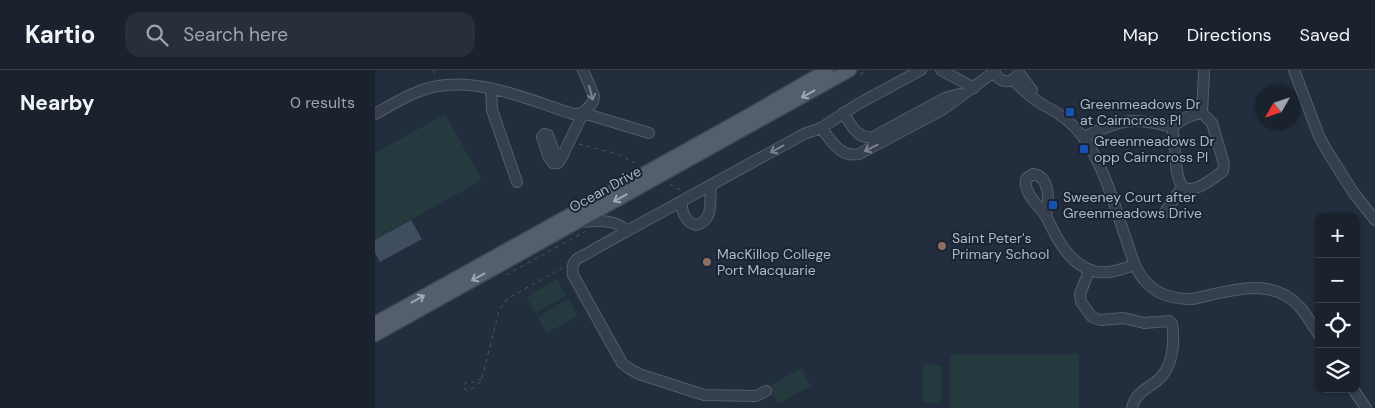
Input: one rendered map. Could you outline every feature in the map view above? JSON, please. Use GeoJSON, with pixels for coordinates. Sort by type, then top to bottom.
{"type":"FeatureCollection","features":[{"type":"Feature","properties":{"kind":"main road","name":"Ocean Drive"},"geometry":{"type":"LineString","coordinates":[[375,323],[827,70]]}},
{"type":"Feature","properties":{"kind":"main road","name":"Ocean Drive"},"geometry":{"type":"LineString","coordinates":[[375,335],[851,70]]}},
{"type":"Feature","properties":{"kind":"street"},"geometry":{"type":"LineString","coordinates":[[563,154],[583,112],[593,102],[594,96],[583,70]]}},
{"type":"Feature","properties":{"kind":"street"},"geometry":{"type":"LineString","coordinates":[[766,391],[756,396],[704,395],[630,369],[622,363],[573,275],[572,266],[577,259],[804,134],[821,128],[843,112],[921,70]]}},
{"type":"Feature","properties":{"kind":"street"},"geometry":{"type":"LineString","coordinates":[[941,70],[972,89]]}},
{"type":"Feature","properties":{"kind":"street"},"geometry":{"type":"LineString","coordinates":[[1294,70],[1319,136],[1326,149],[1353,192],[1375,220]]}},
{"type":"Feature","properties":{"kind":"street"},"geometry":{"type":"LineString","coordinates":[[1171,127],[1178,181],[1183,186],[1187,189],[1198,187],[1223,171],[1224,164],[1211,123],[1202,113],[1204,73]]}},
{"type":"Feature","properties":{"kind":"street"},"geometry":{"type":"LineString","coordinates":[[821,128],[840,152],[853,155],[859,154],[942,110],[996,74],[1006,81],[1017,74],[1032,90],[1048,102],[1050,108],[1064,116],[1084,137],[1105,180],[1135,265],[1147,284],[1171,298],[1192,299],[1255,287],[1276,290],[1288,296],[1298,306],[1315,329]]}},
{"type":"Feature","properties":{"kind":"street"},"geometry":{"type":"LineString","coordinates":[[375,114],[417,93],[439,86],[464,85],[491,88],[573,114],[583,112],[649,133]]}},
{"type":"Feature","properties":{"kind":"street"},"geometry":{"type":"LineString","coordinates":[[491,88],[492,110],[517,182]]}},
{"type":"Feature","properties":{"kind":"street"},"geometry":{"type":"LineString","coordinates":[[843,112],[858,134],[866,138],[884,131],[945,98],[972,89]]}},
{"type":"Feature","properties":{"kind":"street"},"geometry":{"type":"LineString","coordinates":[[1084,137],[1123,121],[1151,121],[1171,127],[1186,118],[1202,113]]}},
{"type":"Feature","properties":{"kind":"street"},"geometry":{"type":"LineString","coordinates":[[682,201],[681,208],[688,221],[696,225],[701,224],[706,220],[710,211],[711,186]]}},
{"type":"Feature","properties":{"kind":"street"},"geometry":{"type":"LineString","coordinates":[[1165,212],[1183,186]]}},
{"type":"Feature","properties":{"kind":"street"},"geometry":{"type":"LineString","coordinates":[[1046,216],[1065,251],[1089,271],[1111,272],[1135,265]]}},
{"type":"Feature","properties":{"kind":"street"},"geometry":{"type":"LineString","coordinates":[[576,223],[606,221],[618,224],[627,231]]}},
{"type":"Feature","properties":{"kind":"street"},"geometry":{"type":"LineString","coordinates":[[1089,271],[1080,294],[1081,302],[1092,317],[1100,320],[1125,318],[1144,324],[1169,321],[1172,324],[1171,359],[1168,368],[1157,380],[1137,395],[1132,408]]}},
{"type":"Feature","properties":{"kind":"street"},"geometry":{"type":"LineString","coordinates":[[1356,393],[1366,408]]}},
{"type":"Feature","properties":{"kind":"path"},"geometry":{"type":"LineString","coordinates":[[569,141],[617,154],[635,163]]}},
{"type":"Feature","properties":{"kind":"path"},"geometry":{"type":"LineString","coordinates":[[483,378],[474,382],[466,382],[463,387],[465,390],[472,389],[478,386],[483,378],[497,319],[504,302],[577,259]]}},
{"type":"Feature","properties":{"kind":"green space"},"geometry":{"type":"Polygon","coordinates":[[[445,114],[482,180],[375,240],[375,153],[445,114]]]}},
{"type":"Feature","properties":{"kind":"green space"},"geometry":{"type":"Polygon","coordinates":[[[557,279],[566,296],[536,313],[526,297],[557,279]]]}},
{"type":"Feature","properties":{"kind":"green space"},"geometry":{"type":"Polygon","coordinates":[[[568,299],[578,316],[547,333],[537,317],[568,299]]]}},
{"type":"Feature","properties":{"kind":"green space"},"geometry":{"type":"Polygon","coordinates":[[[950,354],[1079,354],[1079,408],[950,408],[950,354]]]}},
{"type":"Feature","properties":{"kind":"green space"},"geometry":{"type":"Polygon","coordinates":[[[923,364],[942,365],[941,403],[922,403],[923,364]]]}},
{"type":"Feature","properties":{"kind":"green space"},"geometry":{"type":"Polygon","coordinates":[[[801,368],[811,386],[778,404],[768,387],[801,368]]]}},
{"type":"Feature","properties":{"kind":"building"},"geometry":{"type":"Polygon","coordinates":[[[411,220],[422,239],[380,262],[375,253],[375,240],[411,220]]]}},
{"type":"Feature","properties":{"kind":"place","name":"Greenmeadows Dr at Cairncross Pl"},"geometry":{"type":"Point","coordinates":[1070,112]}},
{"type":"Feature","properties":{"kind":"place","name":"Greenmeadows Dr opp Cairncross Pl"},"geometry":{"type":"Point","coordinates":[1084,149]}},
{"type":"Feature","properties":{"kind":"place","name":"Sweeney Court after Greenmeadows Drive"},"geometry":{"type":"Point","coordinates":[1053,205]}},
{"type":"Feature","properties":{"kind":"place","name":"Saint Peter's Primary School"},"geometry":{"type":"Point","coordinates":[942,246]}},
{"type":"Feature","properties":{"kind":"place","name":"MacKillop College Port Macquarie"},"geometry":{"type":"Point","coordinates":[707,262]}}]}
